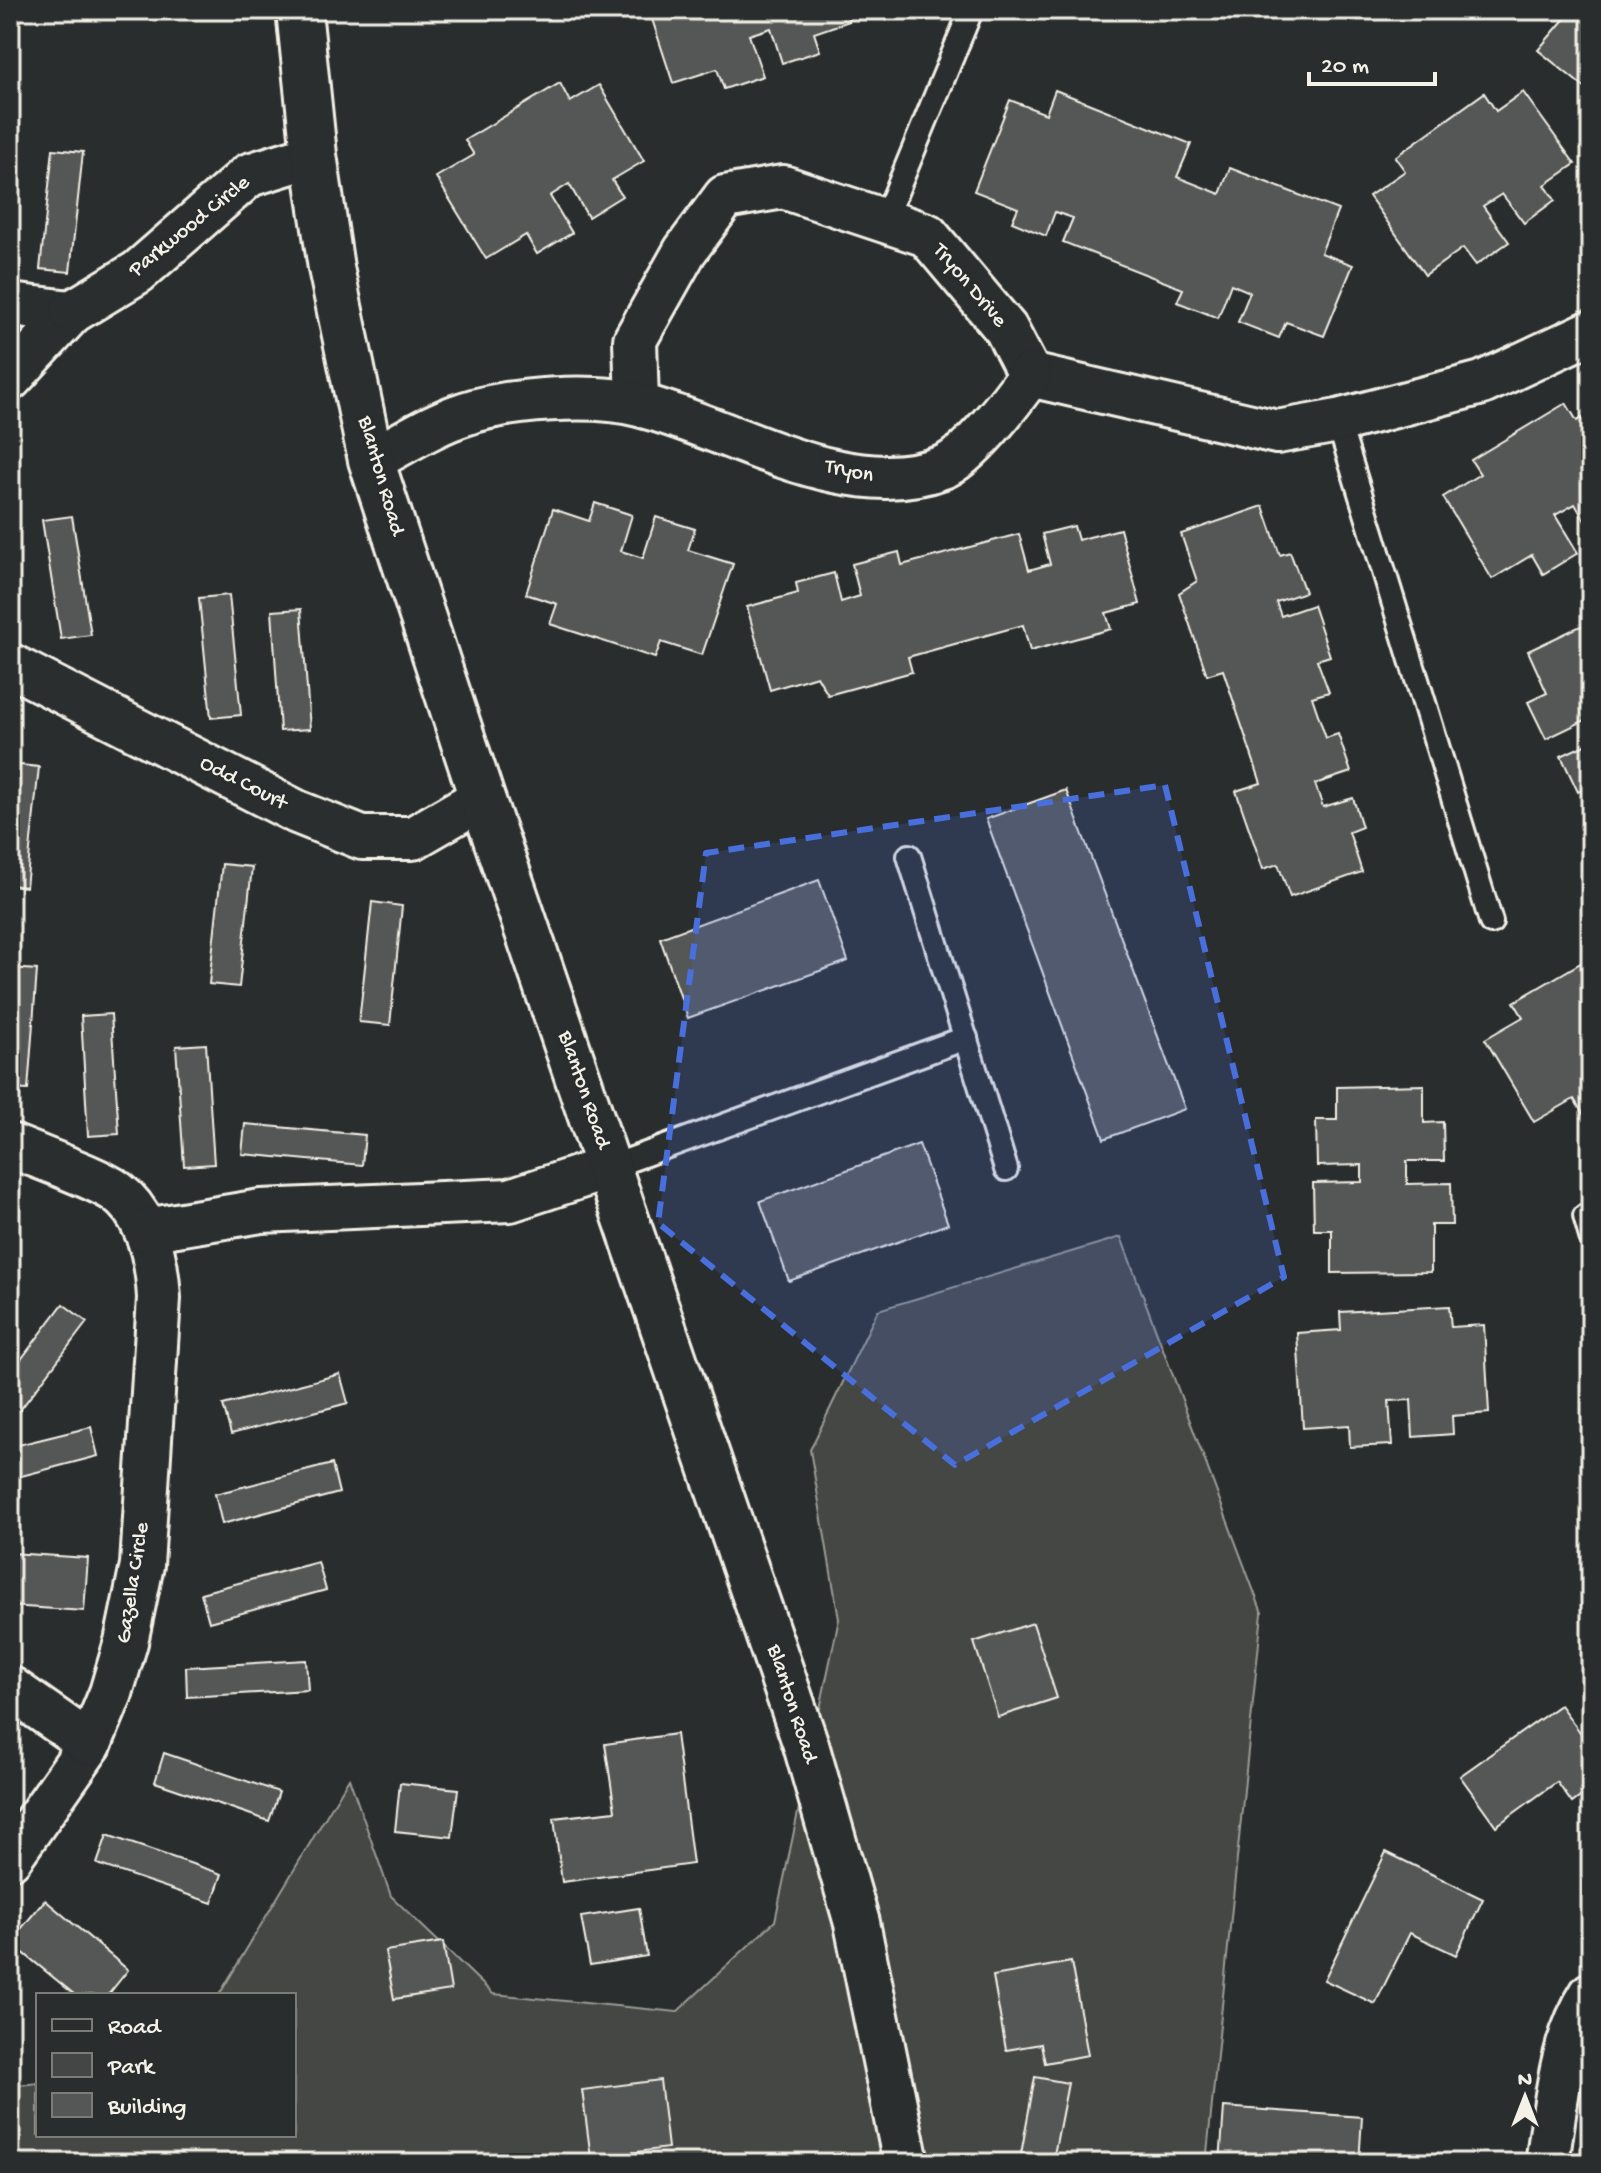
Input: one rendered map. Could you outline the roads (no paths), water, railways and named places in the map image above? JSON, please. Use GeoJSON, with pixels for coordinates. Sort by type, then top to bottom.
{"type":"FeatureCollection","features":[{"type":"Feature","properties":{"kind":"street","name":"Blanton Road"},"geometry":{"type":"LineString","coordinates":[[299,10],[314,155],[331,268],[371,460],[482,798],[806,1745],[857,1923],[906,2163]]}},
{"type":"Feature","properties":{"kind":"street","name":"Parkwood Circle"},"geometry":{"type":"LineString","coordinates":[[10,379],[72,312],[138,272],[249,175],[314,155]]}},
{"type":"Feature","properties":{"kind":"street","name":"Tryon Drive"},"geometry":{"type":"LineString","coordinates":[[637,404],[635,340],[685,251],[725,197],[783,187],[927,235],[1006,329],[1030,375]]}},
{"type":"Feature","properties":{"kind":"street"},"geometry":{"type":"LineString","coordinates":[[10,305],[72,312]]}},
{"type":"Feature","properties":{"kind":"street"},"geometry":{"type":"LineString","coordinates":[[1030,375],[1277,432],[1338,421],[1482,383],[1591,332]]}},
{"type":"Feature","properties":{"kind":"street","name":"Tryon"},"geometry":{"type":"LineString","coordinates":[[637,404],[804,462],[884,479],[945,467],[997,420],[1030,375]]}},
{"type":"Feature","properties":{"kind":"street"},"geometry":{"type":"LineString","coordinates":[[371,460],[464,414],[552,398],[637,404]]}},
{"type":"Feature","properties":{"kind":"street","name":"Odd Court"},"geometry":{"type":"LineString","coordinates":[[10,665],[297,812],[362,838],[413,838],[482,798]]}},
{"type":"Feature","properties":{"kind":"street","name":"Gazella Circle"},"geometry":{"type":"LineString","coordinates":[[10,1145],[117,1193],[146,1230],[157,1268],[159,1298],[142,1565],[115,1680],[90,1744],[10,1858]]}},
{"type":"Feature","properties":{"kind":"street"},"geometry":{"type":"LineString","coordinates":[[146,1230],[261,1211],[510,1200],[610,1167]]}},
{"type":"Feature","properties":{"kind":"street"},"geometry":{"type":"LineString","coordinates":[[10,1688],[90,1744]]}},
{"type":"Feature","properties":{"kind":"street"},"geometry":{"type":"LineString","coordinates":[[1547,2163],[1570,2035],[1591,1994]]}},
{"type":"Feature","properties":{"kind":"lane"},"geometry":{"type":"LineString","coordinates":[[885,219],[968,18]]}},
{"type":"Feature","properties":{"kind":"lane"},"geometry":{"type":"LineString","coordinates":[[1338,421],[1491,922]]}},
{"type":"Feature","properties":{"kind":"lane"},"geometry":{"type":"LineString","coordinates":[[909,856],[1006,1169]]}},
{"type":"Feature","properties":{"kind":"lane"},"geometry":{"type":"LineString","coordinates":[[610,1167],[966,1038]]}},
{"type":"Feature","properties":{"kind":"lane"},"geometry":{"type":"LineString","coordinates":[[1591,1213],[1585,1216],[1591,1237]]}}]}
